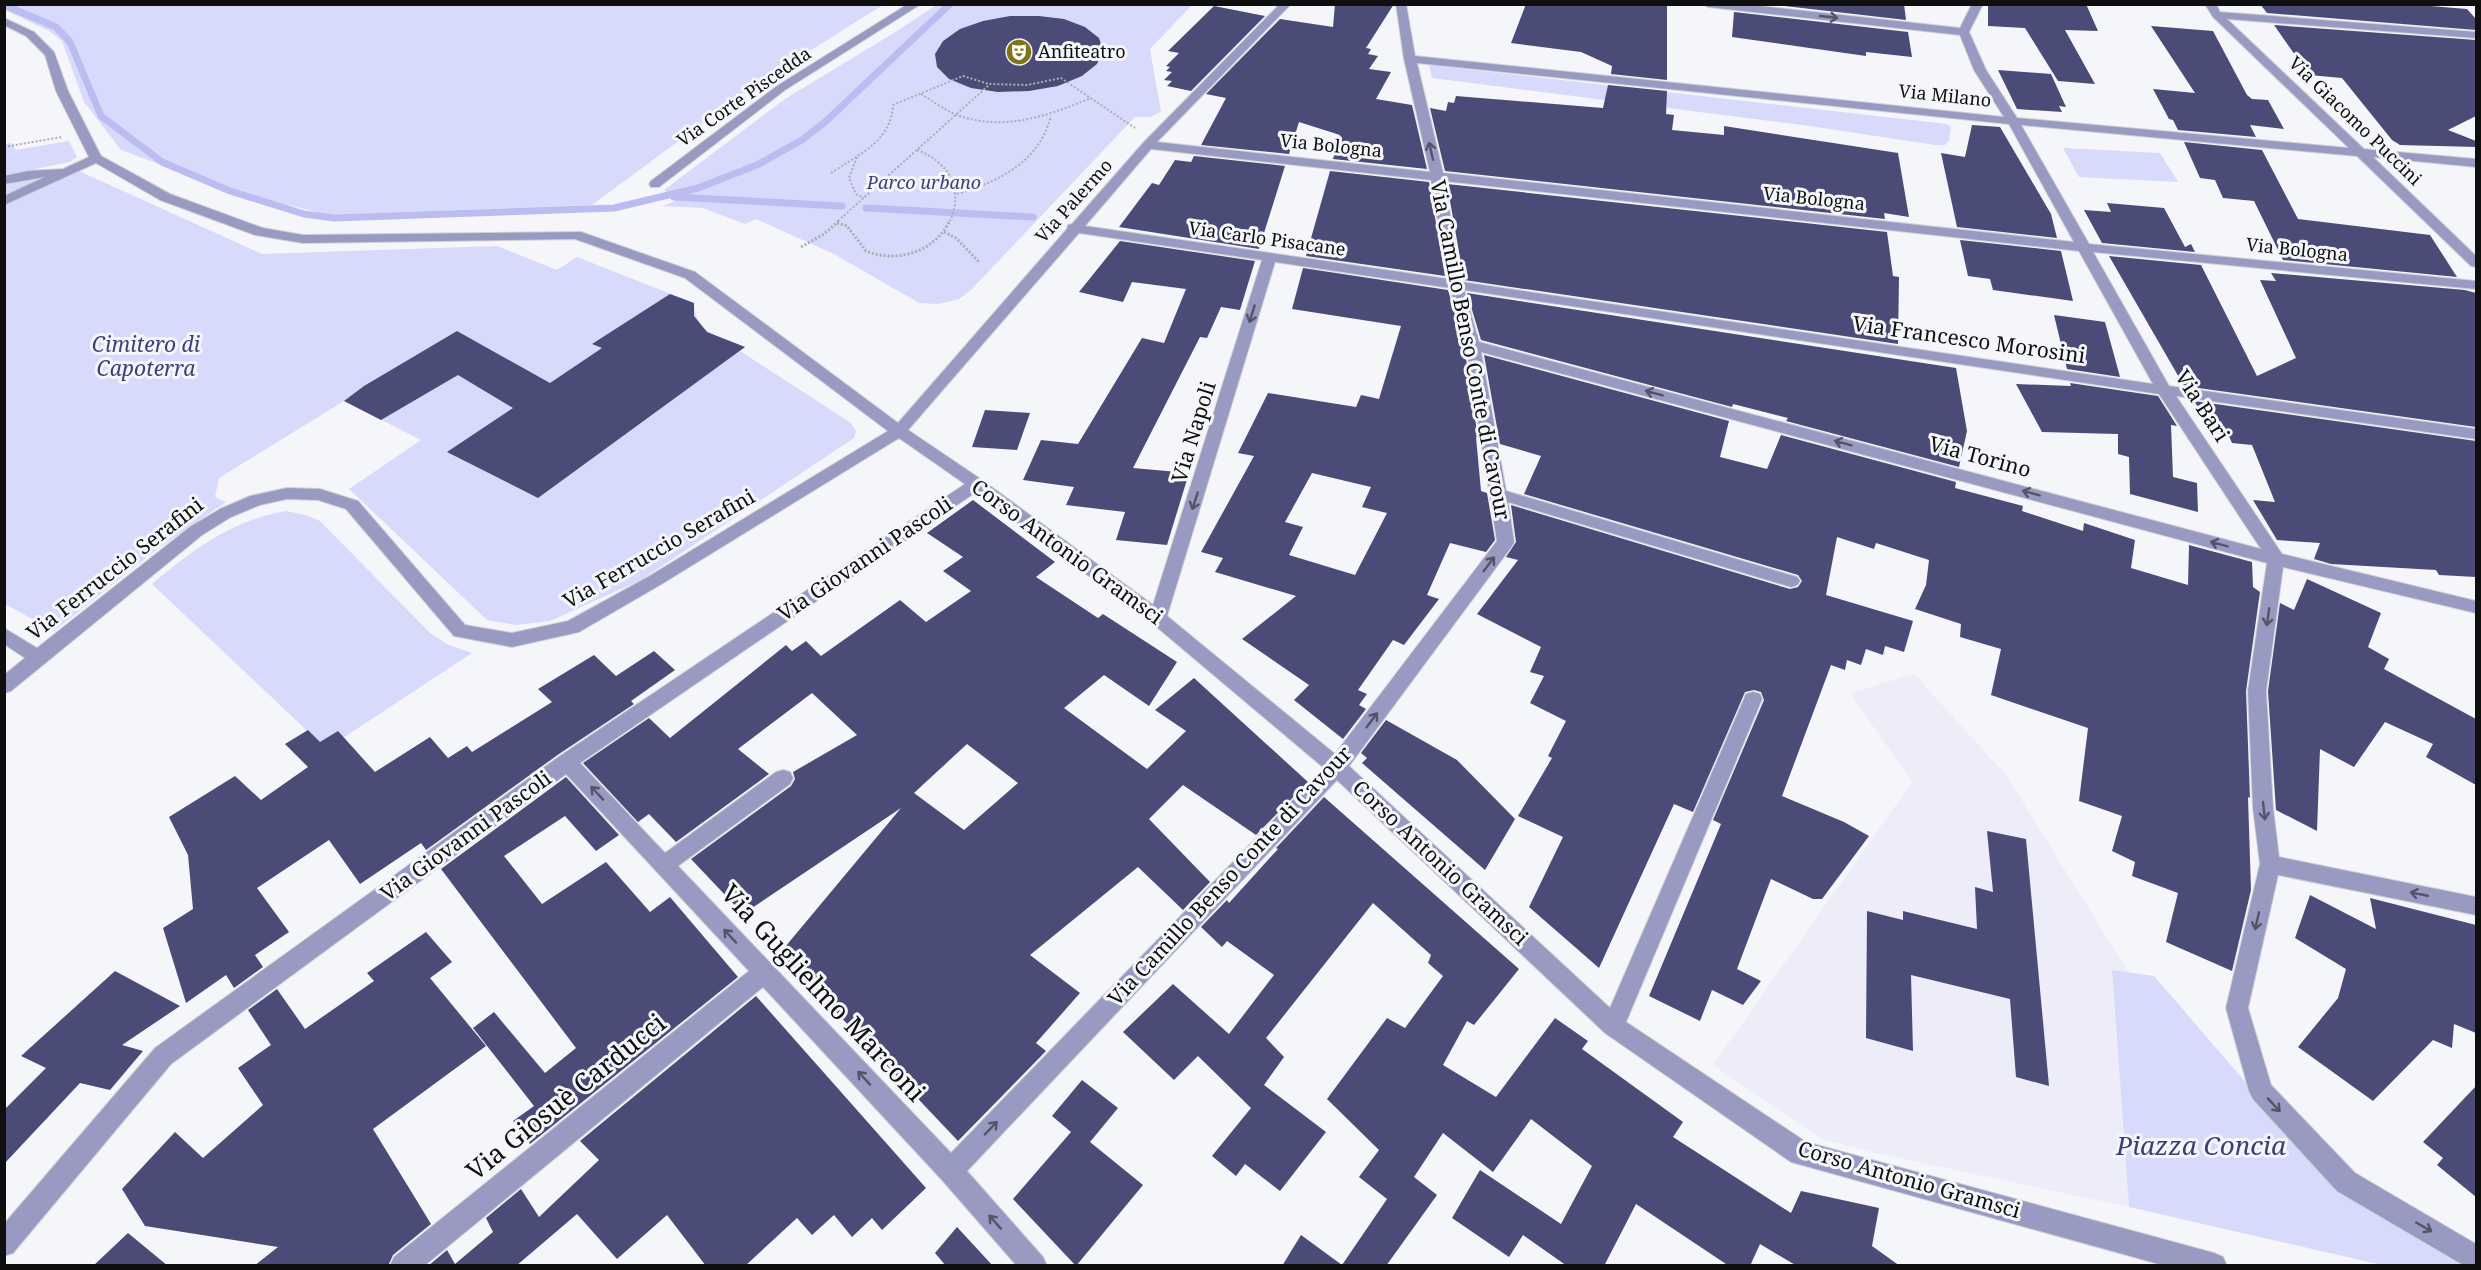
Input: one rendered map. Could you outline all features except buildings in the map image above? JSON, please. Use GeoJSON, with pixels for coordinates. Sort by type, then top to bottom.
{"type":"FeatureCollection","features":[{"type":"Feature","properties":{"kind":"street","name":"Via Corte Piscedda"},"geometry":{"type":"LineString","coordinates":[[655,184],[781,88],[916,4]]}},
{"type":"Feature","properties":{"kind":"street","name":"Via Palermo"},"geometry":{"type":"LineString","coordinates":[[899,431],[1073,228],[1148,145],[1286,4]]}},
{"type":"Feature","properties":{"kind":"street","name":"Via Camillo Benso Conte di Cavour"},"geometry":{"type":"LineString","coordinates":[[951,1171],[1337,767],[1506,542],[1473,345],[1456,285],[1437,176],[1410,59],[1401,4]]}},
{"type":"Feature","properties":{"kind":"street"},"geometry":{"type":"LineString","coordinates":[[1708,4],[1964,32],[1978,4]]}},
{"type":"Feature","properties":{"kind":"street"},"geometry":{"type":"LineString","coordinates":[[2214,10],[2476,35]]}},
{"type":"Feature","properties":{"kind":"street","name":"Via Giacomo Puccini"},"geometry":{"type":"LineString","coordinates":[[2214,10],[2476,263]]}},
{"type":"Feature","properties":{"kind":"street"},"geometry":{"type":"LineString","coordinates":[[4,21],[30,34],[50,54],[62,91],[96,158],[4,201]]}},
{"type":"Feature","properties":{"kind":"street","name":"Via Bari"},"geometry":{"type":"LineString","coordinates":[[1964,32],[1980,70],[2013,121],[2164,390],[2276,559]]}},
{"type":"Feature","properties":{"kind":"street","name":"Via Milano"},"geometry":{"type":"LineString","coordinates":[[1410,59],[2013,121],[2476,163]]}},
{"type":"Feature","properties":{"kind":"street","name":"Via Bologna"},"geometry":{"type":"LineString","coordinates":[[1148,145],[2082,247],[2476,285]]}},
{"type":"Feature","properties":{"kind":"street","name":"Corso Antonio Gramsci"},"geometry":{"type":"LineString","coordinates":[[96,158],[165,197],[260,232],[303,239],[576,235],[690,275],[740,310],[899,431],[976,484],[1158,618],[1337,767],[1613,1026],[1800,1153],[2214,1266]]}},
{"type":"Feature","properties":{"kind":"street"},"geometry":{"type":"LineString","coordinates":[[4,180],[47,172],[68,172]]}},
{"type":"Feature","properties":{"kind":"street","name":"Via Carlo Pisacane"},"geometry":{"type":"LineString","coordinates":[[1073,228],[1456,285]]}},
{"type":"Feature","properties":{"kind":"street","name":"Via Napoli"},"geometry":{"type":"LineString","coordinates":[[1158,618],[1269,258]]}},
{"type":"Feature","properties":{"kind":"street","name":"Via Francesco Morosini"},"geometry":{"type":"LineString","coordinates":[[1456,285],[2476,434]]}},
{"type":"Feature","properties":{"kind":"street","name":"Via Torino"},"geometry":{"type":"LineString","coordinates":[[1473,345],[2276,559],[2476,607]]}},
{"type":"Feature","properties":{"kind":"street","name":"Via Ferruccio Serafini"},"geometry":{"type":"LineString","coordinates":[[4,686],[200,526],[249,503],[299,493],[338,498],[352,505],[460,631],[512,640],[573,627],[654,581],[899,431]]}},
{"type":"Feature","properties":{"kind":"street","name":"Via Giovanni Pascoli"},"geometry":{"type":"LineString","coordinates":[[4,1244],[163,1056],[567,762],[976,484]]}},
{"type":"Feature","properties":{"kind":"street"},"geometry":{"type":"LineString","coordinates":[[1498,494],[1791,581]]}},
{"type":"Feature","properties":{"kind":"street"},"geometry":{"type":"LineString","coordinates":[[2276,559],[2257,691],[2263,808],[2270,864],[2237,1008],[2261,1091],[2346,1182],[2476,1258]]}},
{"type":"Feature","properties":{"kind":"street"},"geometry":{"type":"LineString","coordinates":[[4,635],[38,658]]}},
{"type":"Feature","properties":{"kind":"street"},"geometry":{"type":"LineString","coordinates":[[1613,1026],[1753,699]]}},
{"type":"Feature","properties":{"kind":"street","name":"Via Guglielmo Marconi"},"geometry":{"type":"LineString","coordinates":[[567,762],[951,1171],[1034,1266]]}},
{"type":"Feature","properties":{"kind":"street"},"geometry":{"type":"LineString","coordinates":[[664,865],[783,778]]}},
{"type":"Feature","properties":{"kind":"street"},"geometry":{"type":"LineString","coordinates":[[2270,864],[2476,906]]}},
{"type":"Feature","properties":{"kind":"street","name":"Via Giosuè Carducci"},"geometry":{"type":"LineString","coordinates":[[403,1266],[765,972]]}},
{"type":"Feature","properties":{"kind":"path"},"geometry":{"type":"LineString","coordinates":[[831,173],[878,141],[888,130],[892,121],[893,105],[963,76],[990,84],[1027,85],[1060,78],[1126,120],[1134,128],[1160,133]]}},
{"type":"Feature","properties":{"kind":"path"},"geometry":{"type":"LineString","coordinates":[[801,247],[824,234],[990,84]]}},
{"type":"Feature","properties":{"kind":"path"},"geometry":{"type":"LineString","coordinates":[[920,94],[956,115],[1012,122],[1030,121],[1051,115],[1092,98]]}},
{"type":"Feature","properties":{"kind":"path"},"geometry":{"type":"LineString","coordinates":[[957,194],[977,189],[1012,171],[1038,146],[1051,115]]}},
{"type":"Feature","properties":{"kind":"path"},"geometry":{"type":"LineString","coordinates":[[4,147],[84,134]]}},
{"type":"Feature","properties":{"kind":"path"},"geometry":{"type":"LineString","coordinates":[[836,223],[847,226],[863,249],[890,255],[927,248],[944,232],[954,216],[957,194],[952,175],[946,167],[936,158],[917,150]]}},
{"type":"Feature","properties":{"kind":"path"},"geometry":{"type":"LineString","coordinates":[[857,156],[849,178],[856,194],[864,198]]}},
{"type":"Feature","properties":{"kind":"path"},"geometry":{"type":"LineString","coordinates":[[944,232],[956,238],[980,263]]}},
{"type":"Feature","properties":{"kind":"shaded area"},"geometry":{"type":"Polygon","coordinates":[[[1914,674],[2006,775],[2129,973],[2112,971],[2129,1207],[1880,1154],[1821,1139],[1713,1065],[1912,782],[1850,693],[1914,674]]]}},
{"type":"Feature","properties":{"kind":"green space"},"geometry":{"type":"Polygon","coordinates":[[[4,5],[883,5],[749,89],[592,205],[329,215],[230,191],[121,150],[84,102],[62,41],[49,31],[5,10],[4,5]]]}},
{"type":"Feature","properties":{"kind":"green space","name":"Parco urbano"},"geometry":{"type":"Polygon","coordinates":[[[936,5],[1192,5],[1150,49],[1161,112],[1150,117],[1135,117],[971,290],[959,299],[938,304],[919,303],[834,254],[756,219],[745,224],[702,208],[663,206],[675,201],[664,190],[785,99],[936,5]]]}},
{"type":"Feature","properties":{"kind":"green space"},"geometry":{"type":"Polygon","coordinates":[[[1429,65],[1947,124],[1951,127],[1949,140],[1945,145],[1935,145],[1810,126],[1432,78],[1429,65]]]}},
{"type":"Feature","properties":{"kind":"green space"},"geometry":{"type":"Polygon","coordinates":[[[69,141],[77,157],[70,162],[35,169],[33,177],[44,180],[5,197],[5,144],[12,143],[16,150],[69,141]]]}},
{"type":"Feature","properties":{"kind":"green space"},"geometry":{"type":"Polygon","coordinates":[[[2063,148],[2160,153],[2178,182],[2079,177],[2063,148]]]}},
{"type":"Feature","properties":{"kind":"green space","name":"Cimitero di Capoterra"},"geometry":{"type":"Polygon","coordinates":[[[79,171],[262,254],[497,246],[557,270],[577,257],[694,303],[695,313],[704,328],[718,337],[745,347],[740,351],[851,423],[856,431],[854,438],[641,580],[550,621],[516,625],[487,620],[349,489],[421,440],[344,401],[219,478],[215,497],[226,502],[156,550],[54,631],[5,604],[4,205],[79,171]]]}},
{"type":"Feature","properties":{"kind":"green space"},"geometry":{"type":"Polygon","coordinates":[[[286,511],[306,515],[320,521],[430,633],[447,644],[472,653],[343,738],[320,743],[152,584],[214,538],[248,521],[286,511]]]}},
{"type":"Feature","properties":{"kind":"green space","name":"Piazza Concia"},"geometry":{"type":"Polygon","coordinates":[[[2112,970],[2154,976],[2344,1196],[2462,1260],[2464,1265],[2382,1265],[2129,1207],[2112,970]]]}},
{"type":"Feature","properties":{"kind":"waterway"},"geometry":{"type":"LineString","coordinates":[[4,5],[56,27],[70,42],[101,116],[162,162],[230,191],[304,214],[334,218],[614,208],[698,188],[757,165],[802,140],[825,122],[950,4]]}},
{"type":"Feature","properties":{"kind":"waterway"},"geometry":{"type":"LineString","coordinates":[[674,197],[842,206]]}},
{"type":"Feature","properties":{"kind":"waterway"},"geometry":{"type":"LineString","coordinates":[[866,208],[1033,217]]}},
{"type":"Feature","properties":{"kind":"place","name":"Anfiteatro"},"geometry":{"type":"Point","coordinates":[1019,52]}}]}
